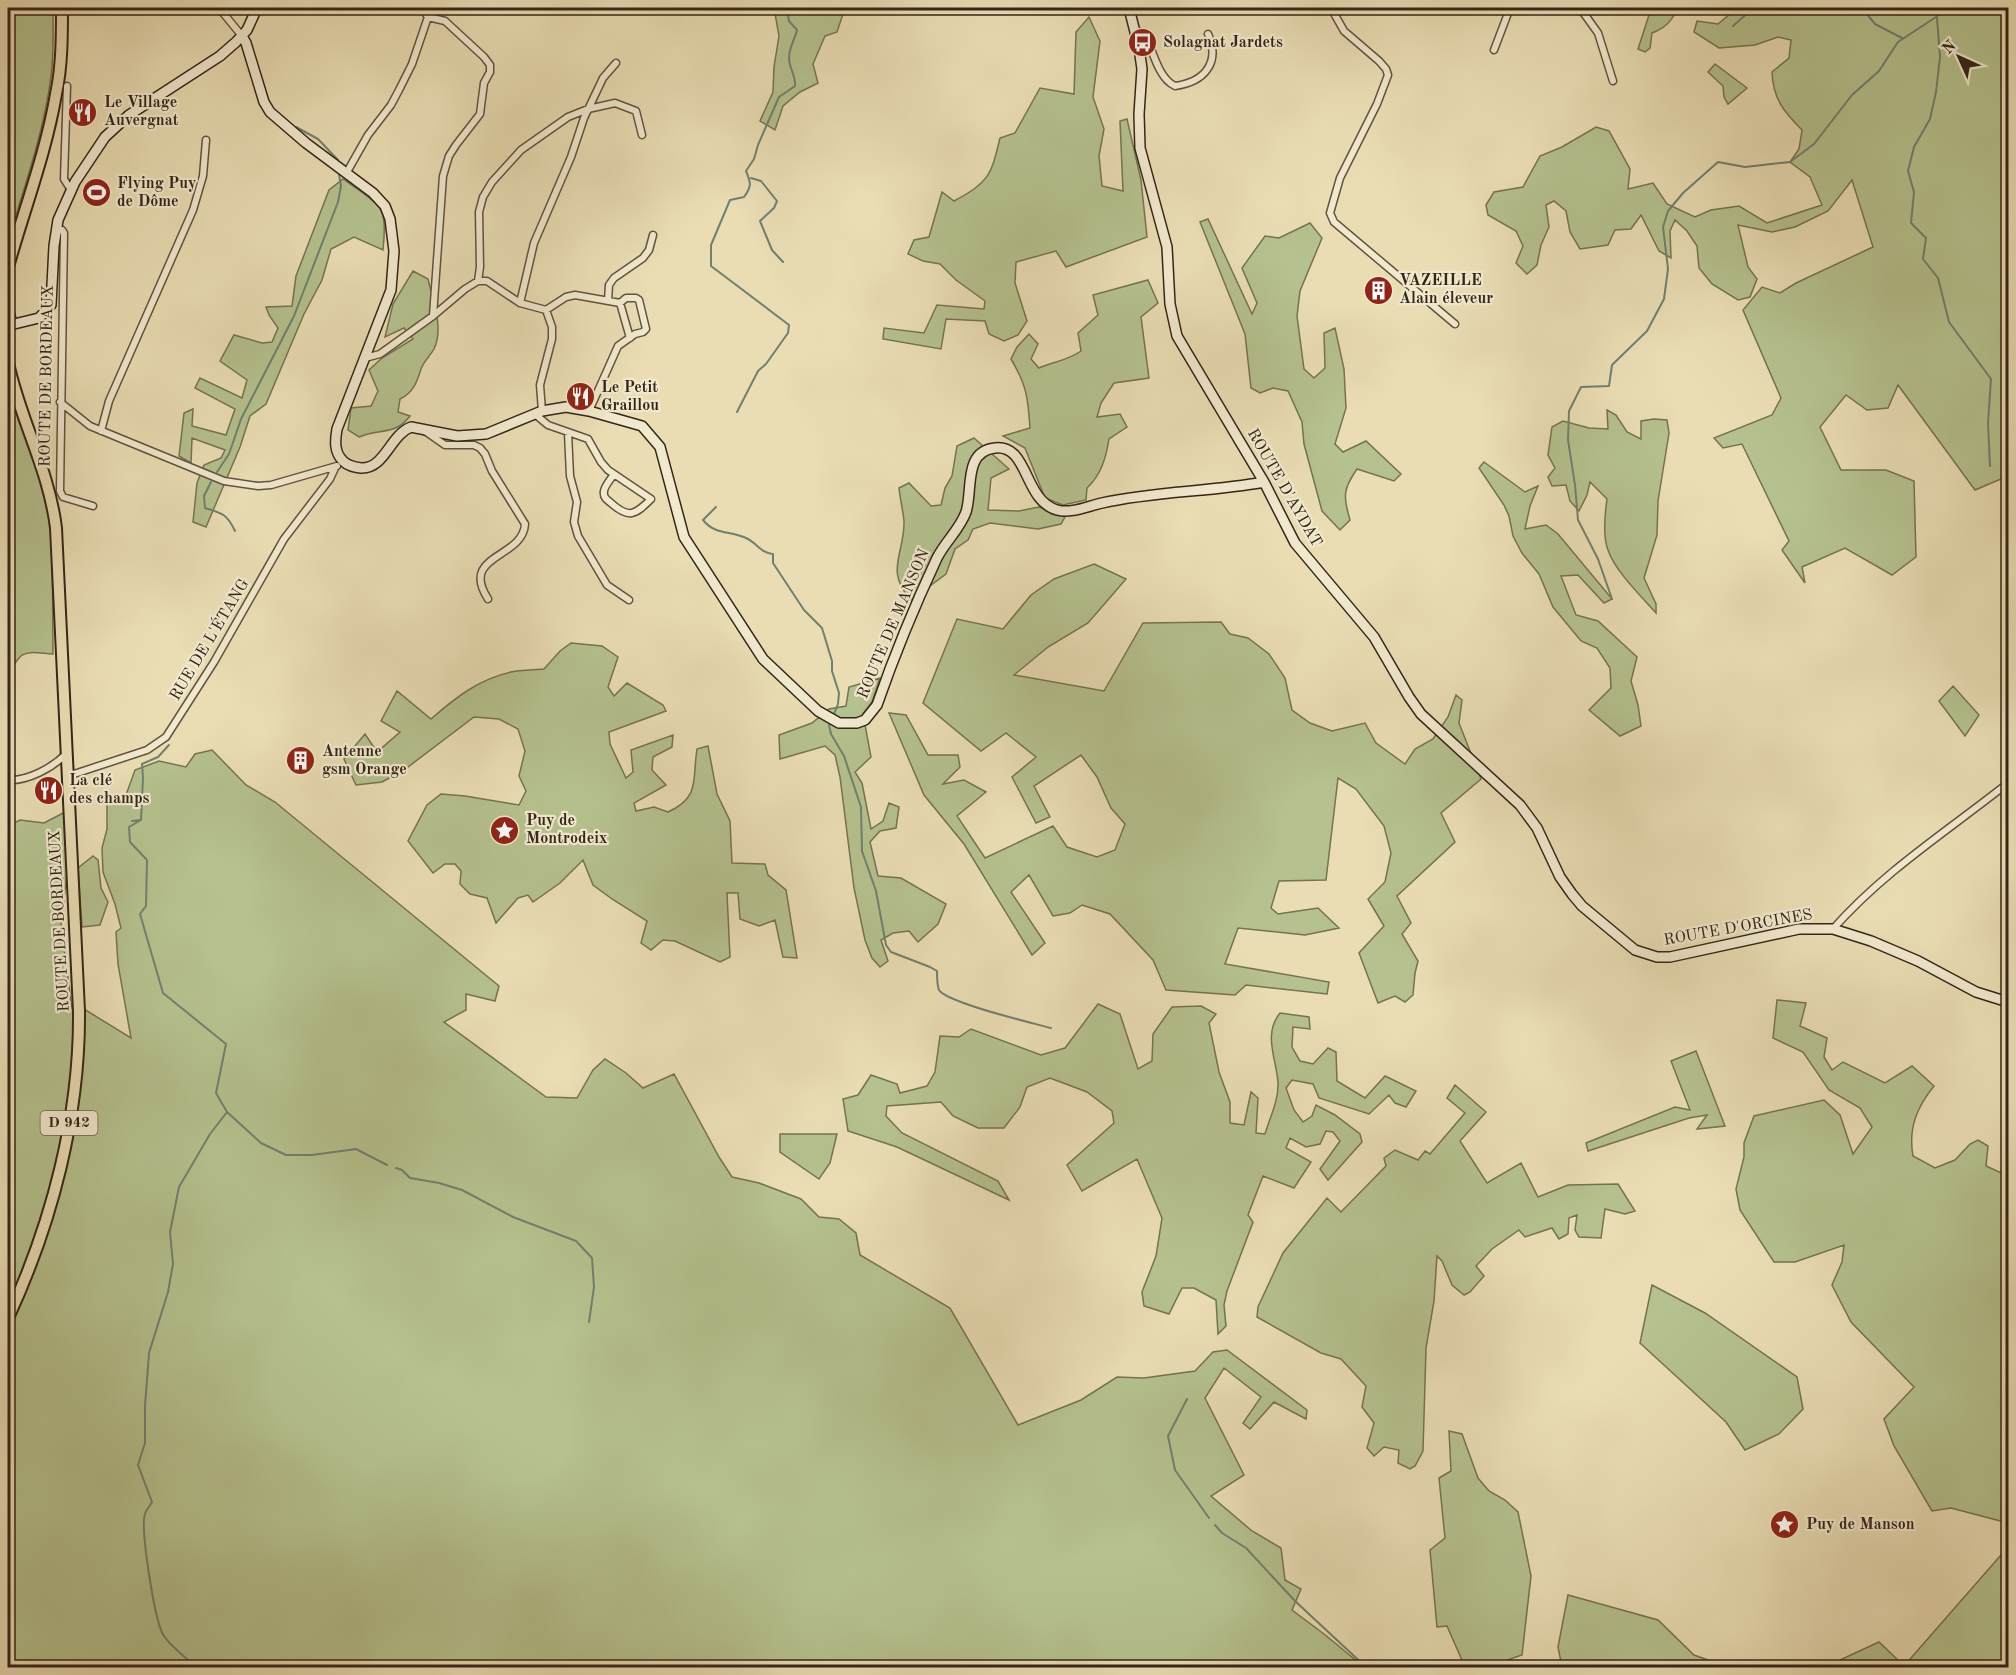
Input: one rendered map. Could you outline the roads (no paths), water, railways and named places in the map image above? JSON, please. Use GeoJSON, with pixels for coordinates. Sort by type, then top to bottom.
{"type":"FeatureCollection","features":[{"type":"Feature","properties":{"kind":"main road"},"geometry":{"type":"LineString","coordinates":[[8,267],[57,94],[62,8]]}},
{"type":"Feature","properties":{"kind":"main road"},"geometry":{"type":"LineString","coordinates":[[8,320],[34,320],[45,313],[51,304],[56,229],[63,204],[101,142],[120,123],[220,56],[242,36],[258,8]]}},
{"type":"Feature","properties":{"kind":"main road","name":"ROUTE D'AYDAT"},"geometry":{"type":"LineString","coordinates":[[1129,8],[1136,31],[1142,69],[1139,114],[1140,148],[1167,247],[1173,321],[1185,351],[1264,482],[1295,543],[1374,637],[1421,714],[1520,805],[1530,817],[1560,877],[1582,906]]}},
{"type":"Feature","properties":{"kind":"main road"},"geometry":{"type":"LineString","coordinates":[[242,36],[249,51],[264,102],[270,112],[306,143],[373,193],[385,206],[393,230],[391,290],[337,429],[336,449],[344,461],[355,467],[365,468],[373,465],[384,456],[392,442],[404,430],[411,427],[457,436],[486,434],[539,413],[563,407],[589,411]]}},
{"type":"Feature","properties":{"kind":"main road","name":"ROUTE DE BORDEAUX"},"geometry":{"type":"LineString","coordinates":[[8,363],[9,373],[45,475],[54,515],[80,1051],[66,1141],[45,1221],[8,1318]]}},
{"type":"Feature","properties":{"kind":"main road","name":"ROUTE DE MANSON"},"geometry":{"type":"LineString","coordinates":[[589,411],[637,424],[654,438],[660,447],[684,537],[763,659],[818,711],[839,723],[848,724],[865,720],[877,705],[932,569],[943,548],[962,522],[969,496],[971,468],[975,459],[983,452],[1002,447],[1011,451],[1020,461],[1041,501],[1048,506],[1068,511],[1123,498],[1264,482]]}},
{"type":"Feature","properties":{"kind":"main road","name":"ROUTE D'ORCINES"},"geometry":{"type":"LineString","coordinates":[[1582,906],[1635,950],[1657,957],[1685,955],[1799,929],[1833,929],[1871,941],[1918,961],[1976,992],[2008,1002]]}},
{"type":"Feature","properties":{"kind":"street"},"geometry":{"type":"LineString","coordinates":[[219,8],[242,36]]}},
{"type":"Feature","properties":{"kind":"street"},"geometry":{"type":"LineString","coordinates":[[422,8],[429,17],[445,21],[490,65],[490,72],[484,83],[480,114],[449,156],[443,176],[432,316]]}},
{"type":"Feature","properties":{"kind":"street"},"geometry":{"type":"LineString","coordinates":[[1331,8],[1344,31],[1379,61],[1388,75],[1377,104],[1341,178],[1330,213],[1334,222],[1455,324]]}},
{"type":"Feature","properties":{"kind":"street"},"geometry":{"type":"LineString","coordinates":[[1494,51],[1502,35],[1510,8]]}},
{"type":"Feature","properties":{"kind":"street"},"geometry":{"type":"LineString","coordinates":[[1580,8],[1598,33],[1613,81]]}},
{"type":"Feature","properties":{"kind":"street"},"geometry":{"type":"LineString","coordinates":[[346,172],[368,135],[391,105],[412,64],[429,17]]}},
{"type":"Feature","properties":{"kind":"street"},"geometry":{"type":"LineString","coordinates":[[1136,31],[1146,36],[1168,83],[1175,86],[1204,76],[1209,70],[1212,61],[1212,42],[1208,34]]}},
{"type":"Feature","properties":{"kind":"street"},"geometry":{"type":"LineString","coordinates":[[520,303],[534,243],[571,157],[588,109],[603,78],[616,63]]}},
{"type":"Feature","properties":{"kind":"street"},"geometry":{"type":"LineString","coordinates":[[67,86],[64,179],[71,190]]}},
{"type":"Feature","properties":{"kind":"street"},"geometry":{"type":"LineString","coordinates":[[478,281],[479,212],[483,197],[492,182],[521,150],[568,117],[588,109],[615,103],[636,111],[642,135]]}},
{"type":"Feature","properties":{"kind":"street"},"geometry":{"type":"LineString","coordinates":[[101,431],[113,393],[193,210],[203,176],[206,140]]}},
{"type":"Feature","properties":{"kind":"street","name":"ROUTE DE BORDEAUX"},"geometry":{"type":"LineString","coordinates":[[56,229],[64,233],[60,491],[63,497],[93,506]]}},
{"type":"Feature","properties":{"kind":"street"},"geometry":{"type":"LineString","coordinates":[[608,301],[609,285],[614,278],[643,258],[650,250],[653,235]]}},
{"type":"Feature","properties":{"kind":"street"},"geometry":{"type":"LineString","coordinates":[[53,274],[64,275]]}},
{"type":"Feature","properties":{"kind":"street"},"geometry":{"type":"LineString","coordinates":[[365,358],[380,354],[478,281],[487,281],[520,303],[546,310],[566,297],[575,295],[620,303],[626,298],[636,298],[639,300],[646,328],[618,346],[589,411]]}},
{"type":"Feature","properties":{"kind":"street"},"geometry":{"type":"LineString","coordinates":[[620,303],[630,338]]}},
{"type":"Feature","properties":{"kind":"street"},"geometry":{"type":"LineString","coordinates":[[546,310],[552,327],[552,339],[540,385],[539,413],[548,424],[588,439],[601,462],[614,474],[651,499],[640,510],[628,514],[622,512],[605,499],[605,488],[614,474]]}},
{"type":"Feature","properties":{"kind":"street"},"geometry":{"type":"LineString","coordinates":[[60,402],[90,426],[224,481],[258,486],[271,485],[335,468],[344,461]]}},
{"type":"Feature","properties":{"kind":"street"},"geometry":{"type":"LineString","coordinates":[[423,428],[426,433],[445,445],[474,445],[480,448],[525,524],[524,532],[519,540],[485,566],[481,573],[482,589],[488,599]]}},
{"type":"Feature","properties":{"kind":"street"},"geometry":{"type":"LineString","coordinates":[[568,433],[570,476],[577,502],[574,522],[578,536],[607,585],[629,600]]}},
{"type":"Feature","properties":{"kind":"street","name":"RUE DE L'ÉTANG"},"geometry":{"type":"LineString","coordinates":[[68,776],[147,750],[166,737],[214,662],[284,539],[330,479],[335,468]]}},
{"type":"Feature","properties":{"kind":"street"},"geometry":{"type":"LineString","coordinates":[[8,780],[32,775],[52,765],[66,754]]}},
{"type":"Feature","properties":{"kind":"street"},"geometry":{"type":"LineString","coordinates":[[1833,929],[1849,910],[1890,874],[2008,783]]}},
{"type":"Feature","properties":{"kind":"waterway"},"geometry":{"type":"LineString","coordinates":[[737,412],[758,371],[766,364],[788,333],[789,325],[711,266],[711,245],[730,200],[744,197],[748,190],[750,182],[746,171],[754,159],[779,97],[795,86],[789,58],[797,30],[789,21],[788,15],[794,8]]}},
{"type":"Feature","properties":{"kind":"waterway"},"geometry":{"type":"LineString","coordinates":[[1733,26],[1753,8]]}},
{"type":"Feature","properties":{"kind":"waterway"},"geometry":{"type":"LineString","coordinates":[[1860,8],[1875,24],[1902,38]]}},
{"type":"Feature","properties":{"kind":"waterway"},"geometry":{"type":"LineString","coordinates":[[1612,599],[1598,559],[1578,520],[1568,440],[1569,411],[1581,387],[1609,386],[1612,365],[1647,331],[1664,299],[1668,269],[1663,227],[1668,211],[1683,193],[1718,162],[1745,167],[1790,162],[1814,144],[1852,95],[1879,71],[1898,42],[1947,8]]}},
{"type":"Feature","properties":{"kind":"waterway"},"geometry":{"type":"LineString","coordinates":[[1937,18],[1940,57],[1936,92],[1930,119],[1914,147],[1908,171],[1914,192],[1911,223],[1926,238],[1923,259],[1938,278],[1949,322],[1991,379],[1988,423],[1990,466]]}},
{"type":"Feature","properties":{"kind":"waterway"},"geometry":{"type":"LineString","coordinates":[[296,127],[318,139],[338,160]]}},
{"type":"Feature","properties":{"kind":"waterway"},"geometry":{"type":"LineString","coordinates":[[217,472],[229,454],[241,419],[294,316],[338,202],[341,186],[339,174]]}},
{"type":"Feature","properties":{"kind":"waterway"},"geometry":{"type":"LineString","coordinates":[[751,178],[761,181],[777,201],[774,208],[760,221],[772,250],[783,262]]}},
{"type":"Feature","properties":{"kind":"waterway"},"geometry":{"type":"LineString","coordinates":[[211,482],[204,496],[205,508],[223,515],[235,531]]}},
{"type":"Feature","properties":{"kind":"waterway"},"geometry":{"type":"LineString","coordinates":[[716,507],[703,520],[718,531],[742,536],[773,554],[773,563],[804,610],[822,628],[839,693],[834,714]]}},
{"type":"Feature","properties":{"kind":"waterway"},"geometry":{"type":"LineString","coordinates":[[829,725],[831,734],[844,756],[861,807],[862,851],[876,891],[886,945],[891,952],[937,971],[939,990],[957,1001],[1051,1028]]}},
{"type":"Feature","properties":{"kind":"waterway"},"geometry":{"type":"LineString","coordinates":[[132,821],[141,820],[142,764],[158,757],[169,745]]}},
{"type":"Feature","properties":{"kind":"waterway"},"geometry":{"type":"LineString","coordinates":[[141,820],[129,827],[130,842],[147,860],[146,906],[140,914],[163,993],[226,1044],[216,1093],[227,1112],[261,1143],[286,1155],[312,1155],[356,1149],[387,1165]]}},
{"type":"Feature","properties":{"kind":"waterway"},"geometry":{"type":"LineString","coordinates":[[197,1668],[171,1645],[160,1628],[146,1556],[144,1523],[145,1514],[152,1502],[138,1465],[145,1443],[149,1353],[168,1292],[173,1264],[170,1232],[179,1187],[210,1134],[227,1112]]}},
{"type":"Feature","properties":{"kind":"waterway"},"geometry":{"type":"LineString","coordinates":[[396,1168],[402,1170],[410,1178],[462,1190],[513,1217],[576,1241],[592,1258],[594,1287],[589,1322]]}},
{"type":"Feature","properties":{"kind":"waterway"},"geometry":{"type":"LineString","coordinates":[[1187,1399],[1168,1436],[1175,1470],[1209,1518]]}},
{"type":"Feature","properties":{"kind":"waterway"},"geometry":{"type":"LineString","coordinates":[[1215,1525],[1222,1533],[1246,1548],[1295,1601],[1367,1668]]}},
{"type":"Feature","properties":{"kind":"place","name":"Solagnat Jardets"},"geometry":{"type":"Point","coordinates":[1142,43]}},
{"type":"Feature","properties":{"kind":"place","name":"Le Village Auvergnat"},"geometry":{"type":"Point","coordinates":[83,112]}},
{"type":"Feature","properties":{"kind":"place","name":"Flying Puy de Dôme"},"geometry":{"type":"Point","coordinates":[96,193]}},
{"type":"Feature","properties":{"kind":"place","name":"VAZEILLE Alain éleveur"},"geometry":{"type":"Point","coordinates":[1378,290]}},
{"type":"Feature","properties":{"kind":"place","name":"Le Petit Graillou"},"geometry":{"type":"Point","coordinates":[580,397]}},
{"type":"Feature","properties":{"kind":"place","name":"Antenne gsm Orange"},"geometry":{"type":"Point","coordinates":[301,761]}},
{"type":"Feature","properties":{"kind":"place","name":"La clé des champs"},"geometry":{"type":"Point","coordinates":[48,790]}},
{"type":"Feature","properties":{"kind":"place","name":"Puy de Montrodeix"},"geometry":{"type":"Point","coordinates":[505,830]}},
{"type":"Feature","properties":{"kind":"place","name":"Puy de Manson"},"geometry":{"type":"Point","coordinates":[1785,1525]}}]}
